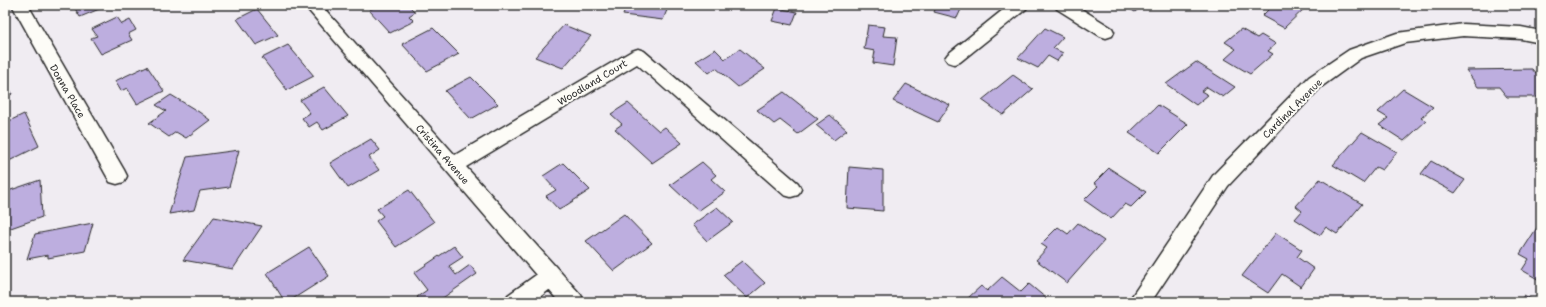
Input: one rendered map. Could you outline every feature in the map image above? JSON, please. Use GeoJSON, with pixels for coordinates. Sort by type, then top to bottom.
{"type":"FeatureCollection","features":[{"type":"Feature","properties":{"kind":"street","name":"Donna Place"},"geometry":{"type":"LineString","coordinates":[[20,5],[116,176]]}},
{"type":"Feature","properties":{"kind":"street","name":"Cristina Avenue"},"geometry":{"type":"LineString","coordinates":[[312,5],[573,302]]}},
{"type":"Feature","properties":{"kind":"street"},"geometry":{"type":"LineString","coordinates":[[954,58],[1020,5]]}},
{"type":"Feature","properties":{"kind":"street"},"geometry":{"type":"LineString","coordinates":[[1063,5],[1106,32]]}},
{"type":"Feature","properties":{"kind":"street","name":"Cardinal Avenue"},"geometry":{"type":"LineString","coordinates":[[1139,302],[1221,180],[1315,82],[1355,54],[1403,37],[1463,30],[1521,32],[1541,37]]}},
{"type":"Feature","properties":{"kind":"street","name":"Woodland Court"},"geometry":{"type":"LineString","coordinates":[[453,166],[638,55],[791,189]]}},
{"type":"Feature","properties":{"kind":"street"},"geometry":{"type":"LineString","coordinates":[[516,302],[551,277]]}},
{"type":"Feature","properties":{"kind":"building"},"geometry":{"type":"Polygon","coordinates":[[[73,5],[103,5],[104,7],[80,17],[73,5]]]}},
{"type":"Feature","properties":{"kind":"building"},"geometry":{"type":"Polygon","coordinates":[[[378,5],[408,5],[415,12],[409,16],[414,21],[390,33],[369,10],[378,5]]]}},
{"type":"Feature","properties":{"kind":"building"},"geometry":{"type":"Polygon","coordinates":[[[627,5],[669,5],[663,20],[623,15],[627,5]]]}},
{"type":"Feature","properties":{"kind":"building"},"geometry":{"type":"Polygon","coordinates":[[[937,5],[963,5],[957,18],[934,12],[937,5]]]}},
{"type":"Feature","properties":{"kind":"building"},"geometry":{"type":"Polygon","coordinates":[[[1123,5],[1143,5],[1135,12],[1123,5]]]}},
{"type":"Feature","properties":{"kind":"building"},"geometry":{"type":"Polygon","coordinates":[[[1308,5],[1284,28],[1262,16],[1268,10],[1261,6],[1308,5]]]}},
{"type":"Feature","properties":{"kind":"building"},"geometry":{"type":"Polygon","coordinates":[[[777,8],[797,12],[792,25],[772,21],[777,8]]]}},
{"type":"Feature","properties":{"kind":"building"},"geometry":{"type":"Polygon","coordinates":[[[257,9],[278,35],[256,45],[237,19],[257,9]]]}},
{"type":"Feature","properties":{"kind":"building"},"geometry":{"type":"Polygon","coordinates":[[[117,17],[122,24],[130,20],[136,30],[128,34],[132,40],[101,54],[91,38],[97,36],[92,29],[117,17]]]}},
{"type":"Feature","properties":{"kind":"building"},"geometry":{"type":"Polygon","coordinates":[[[564,25],[591,36],[563,68],[535,57],[564,25]]]}},
{"type":"Feature","properties":{"kind":"building"},"geometry":{"type":"Polygon","coordinates":[[[868,25],[885,27],[883,36],[897,37],[893,66],[873,63],[875,51],[864,49],[868,25]]]}},
{"type":"Feature","properties":{"kind":"building"},"geometry":{"type":"Polygon","coordinates":[[[433,28],[459,54],[427,71],[402,44],[433,28]]]}},
{"type":"Feature","properties":{"kind":"building"},"geometry":{"type":"Polygon","coordinates":[[[1045,28],[1063,37],[1053,48],[1063,53],[1057,61],[1048,56],[1038,68],[1018,58],[1045,28]]]}},
{"type":"Feature","properties":{"kind":"building"},"geometry":{"type":"Polygon","coordinates":[[[1241,29],[1257,38],[1261,35],[1276,44],[1268,51],[1273,54],[1250,74],[1225,59],[1236,49],[1225,42],[1241,29]]]}},
{"type":"Feature","properties":{"kind":"building"},"geometry":{"type":"Polygon","coordinates":[[[288,45],[314,76],[287,90],[262,58],[288,45]]]}},
{"type":"Feature","properties":{"kind":"building"},"geometry":{"type":"Polygon","coordinates":[[[715,49],[725,59],[740,49],[765,69],[738,87],[716,68],[709,73],[696,61],[715,49]]]}},
{"type":"Feature","properties":{"kind":"building"},"geometry":{"type":"Polygon","coordinates":[[[1196,62],[1235,87],[1223,97],[1207,87],[1201,91],[1208,95],[1196,105],[1166,84],[1196,62]]]}},
{"type":"Feature","properties":{"kind":"building"},"geometry":{"type":"Polygon","coordinates":[[[147,66],[164,91],[137,104],[127,88],[121,91],[115,81],[147,66]]]}},
{"type":"Feature","properties":{"kind":"building"},"geometry":{"type":"Polygon","coordinates":[[[1532,69],[1541,80],[1541,87],[1538,87],[1541,91],[1541,97],[1507,97],[1499,87],[1478,87],[1466,70],[1532,69]]]}},
{"type":"Feature","properties":{"kind":"building"},"geometry":{"type":"Polygon","coordinates":[[[1013,75],[1033,89],[1003,115],[982,100],[1013,75]]]}},
{"type":"Feature","properties":{"kind":"building"},"geometry":{"type":"Polygon","coordinates":[[[471,77],[498,104],[471,119],[445,91],[471,77]]]}},
{"type":"Feature","properties":{"kind":"building"},"geometry":{"type":"Polygon","coordinates":[[[8,84],[12,94],[5,97],[5,86],[8,84]]]}},
{"type":"Feature","properties":{"kind":"building"},"geometry":{"type":"Polygon","coordinates":[[[906,84],[950,105],[938,122],[893,101],[906,84]]]}},
{"type":"Feature","properties":{"kind":"building"},"geometry":{"type":"Polygon","coordinates":[[[324,87],[348,116],[323,130],[317,122],[309,127],[302,118],[310,113],[300,100],[324,87]]]}},
{"type":"Feature","properties":{"kind":"building"},"geometry":{"type":"Polygon","coordinates":[[[1403,89],[1433,107],[1421,118],[1426,121],[1404,141],[1379,125],[1388,118],[1378,112],[1403,89]]]}},
{"type":"Feature","properties":{"kind":"building"},"geometry":{"type":"Polygon","coordinates":[[[784,92],[818,119],[798,134],[780,120],[774,124],[757,110],[784,92]]]}},
{"type":"Feature","properties":{"kind":"building"},"geometry":{"type":"Polygon","coordinates":[[[171,95],[210,120],[186,138],[176,132],[169,137],[149,123],[166,111],[156,105],[171,95]]]}},
{"type":"Feature","properties":{"kind":"building"},"geometry":{"type":"Polygon","coordinates":[[[628,103],[659,131],[665,127],[682,143],[652,163],[615,129],[622,124],[611,114],[628,103]]]}},
{"type":"Feature","properties":{"kind":"building"},"geometry":{"type":"Polygon","coordinates":[[[1158,105],[1188,124],[1159,153],[1129,133],[1158,105]]]}},
{"type":"Feature","properties":{"kind":"building"},"geometry":{"type":"Polygon","coordinates":[[[24,114],[39,146],[9,161],[5,151],[5,123],[24,114]]]}},
{"type":"Feature","properties":{"kind":"building"},"geometry":{"type":"Polygon","coordinates":[[[830,115],[847,130],[834,140],[816,125],[830,115]]]}},
{"type":"Feature","properties":{"kind":"building"},"geometry":{"type":"Polygon","coordinates":[[[1362,132],[1397,152],[1382,170],[1376,167],[1363,183],[1333,165],[1362,132]]]}},
{"type":"Feature","properties":{"kind":"building"},"geometry":{"type":"Polygon","coordinates":[[[371,139],[380,150],[369,157],[379,170],[348,188],[330,163],[371,139]]]}},
{"type":"Feature","properties":{"kind":"building"},"geometry":{"type":"Polygon","coordinates":[[[239,150],[229,187],[200,191],[194,210],[169,214],[187,157],[239,150]]]}},
{"type":"Feature","properties":{"kind":"building"},"geometry":{"type":"Polygon","coordinates":[[[1431,161],[1465,180],[1455,193],[1421,174],[1431,161]]]}},
{"type":"Feature","properties":{"kind":"building"},"geometry":{"type":"Polygon","coordinates":[[[702,162],[716,175],[711,179],[725,192],[698,211],[670,185],[702,162]]]}},
{"type":"Feature","properties":{"kind":"building"},"geometry":{"type":"Polygon","coordinates":[[[563,163],[590,190],[559,210],[546,196],[556,190],[543,176],[563,163]]]}},
{"type":"Feature","properties":{"kind":"building"},"geometry":{"type":"Polygon","coordinates":[[[849,167],[883,170],[883,211],[847,208],[849,167]]]}},
{"type":"Feature","properties":{"kind":"building"},"geometry":{"type":"Polygon","coordinates":[[[1109,168],[1146,192],[1131,207],[1125,204],[1111,219],[1084,200],[1098,186],[1094,183],[1109,168]]]}},
{"type":"Feature","properties":{"kind":"building"},"geometry":{"type":"Polygon","coordinates":[[[1320,179],[1362,204],[1337,234],[1326,227],[1320,235],[1295,219],[1302,211],[1296,206],[1320,179]]]}},
{"type":"Feature","properties":{"kind":"building"},"geometry":{"type":"Polygon","coordinates":[[[40,180],[42,217],[5,230],[5,192],[40,180]]]}},
{"type":"Feature","properties":{"kind":"building"},"geometry":{"type":"Polygon","coordinates":[[[409,190],[434,222],[396,247],[376,221],[383,216],[377,209],[409,190]]]}},
{"type":"Feature","properties":{"kind":"building"},"geometry":{"type":"Polygon","coordinates":[[[717,207],[733,222],[707,241],[692,225],[717,207]]]}},
{"type":"Feature","properties":{"kind":"building"},"geometry":{"type":"Polygon","coordinates":[[[624,214],[652,243],[614,271],[586,241],[624,214]]]}},
{"type":"Feature","properties":{"kind":"building"},"geometry":{"type":"Polygon","coordinates":[[[214,217],[262,226],[233,269],[183,260],[214,217]]]}},
{"type":"Feature","properties":{"kind":"building"},"geometry":{"type":"Polygon","coordinates":[[[93,223],[85,251],[48,258],[48,255],[27,259],[35,234],[93,223]]]}},
{"type":"Feature","properties":{"kind":"building"},"geometry":{"type":"Polygon","coordinates":[[[1078,223],[1104,241],[1067,283],[1036,260],[1047,248],[1041,244],[1058,227],[1068,234],[1078,223]]]}},
{"type":"Feature","properties":{"kind":"building"},"geometry":{"type":"Polygon","coordinates":[[[1538,226],[1541,228],[1541,281],[1522,270],[1529,259],[1520,254],[1538,226]]]}},
{"type":"Feature","properties":{"kind":"building"},"geometry":{"type":"Polygon","coordinates":[[[1276,233],[1302,250],[1297,257],[1314,269],[1301,287],[1282,274],[1268,293],[1242,276],[1276,233]]]}},
{"type":"Feature","properties":{"kind":"building"},"geometry":{"type":"Polygon","coordinates":[[[454,246],[463,257],[449,266],[456,275],[470,265],[477,274],[437,302],[421,302],[417,297],[427,290],[414,273],[454,246]]]}},
{"type":"Feature","properties":{"kind":"building"},"geometry":{"type":"Polygon","coordinates":[[[309,247],[329,276],[288,302],[285,302],[267,273],[309,247]]]}},
{"type":"Feature","properties":{"kind":"building"},"geometry":{"type":"Polygon","coordinates":[[[742,261],[765,283],[747,298],[723,275],[742,261]]]}},
{"type":"Feature","properties":{"kind":"building"},"geometry":{"type":"Polygon","coordinates":[[[1002,277],[1021,292],[1029,284],[1047,299],[1044,302],[973,302],[968,298],[981,286],[987,291],[1002,277]]]}},
{"type":"Feature","properties":{"kind":"building"},"geometry":{"type":"Polygon","coordinates":[[[1524,295],[1536,302],[1520,302],[1524,295]]]}}]}
